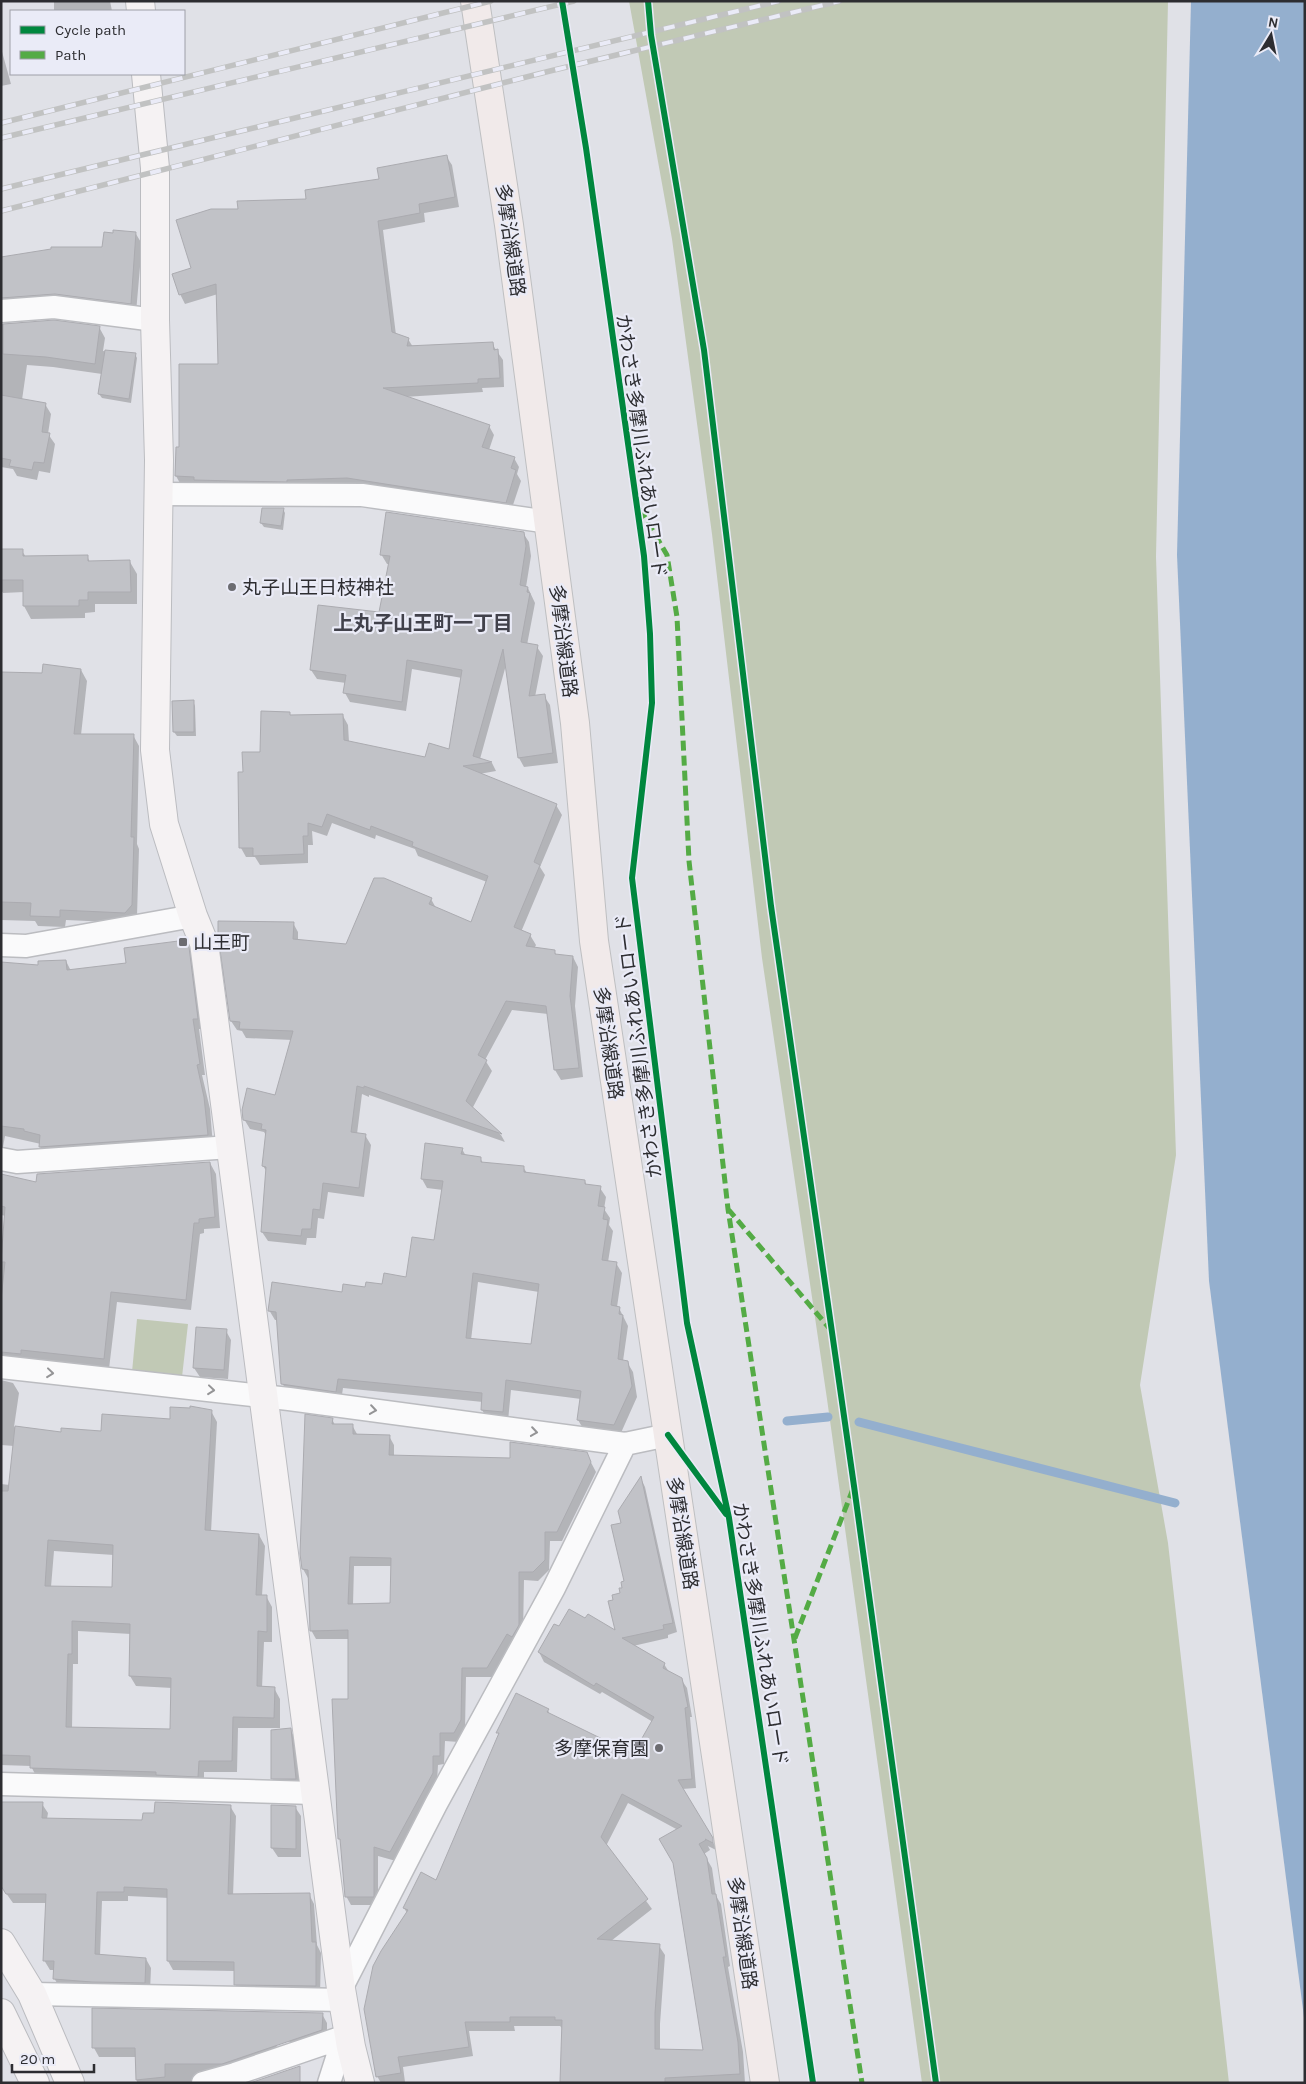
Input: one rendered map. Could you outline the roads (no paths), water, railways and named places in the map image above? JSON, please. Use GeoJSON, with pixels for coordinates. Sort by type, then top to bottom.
{"type":"FeatureCollection","features":[{"type":"Feature","properties":{"kind":"main road","name":"多摩沿線道路"},"geometry":{"type":"LineString","coordinates":[[475,1],[509,225],[575,723],[594,941],[765,2083]]}},
{"type":"Feature","properties":{"kind":"street"},"geometry":{"type":"LineString","coordinates":[[146,75],[154,168],[155,320],[158,356],[155,750],[164,824],[193,916],[204,943],[314,1793],[342,1995],[360,2083]]}},
{"type":"Feature","properties":{"kind":"street"},"geometry":{"type":"LineString","coordinates":[[1,311],[54,307],[155,320]]}},
{"type":"Feature","properties":{"kind":"street"},"geometry":{"type":"LineString","coordinates":[[158,494],[362,495],[548,522]]}},
{"type":"Feature","properties":{"kind":"street"},"geometry":{"type":"LineString","coordinates":[[1,945],[26,946],[193,916]]}},
{"type":"Feature","properties":{"kind":"street"},"geometry":{"type":"LineString","coordinates":[[1,1160],[17,1162],[230,1147]]}},
{"type":"Feature","properties":{"kind":"street"},"geometry":{"type":"LineString","coordinates":[[1,1367],[262,1396],[625,1444],[668,1435]]}},
{"type":"Feature","properties":{"kind":"street"},"geometry":{"type":"LineString","coordinates":[[342,1995],[436,1804],[554,1588],[625,1444]]}},
{"type":"Feature","properties":{"kind":"street"},"geometry":{"type":"LineString","coordinates":[[1,1784],[314,1793]]}},
{"type":"Feature","properties":{"kind":"street"},"geometry":{"type":"LineString","coordinates":[[1,1942],[32,1994],[70,2083]]}},
{"type":"Feature","properties":{"kind":"street"},"geometry":{"type":"LineString","coordinates":[[32,1994],[342,1995]]}},
{"type":"Feature","properties":{"kind":"street"},"geometry":{"type":"LineString","coordinates":[[1,2014],[35,2083]]}},
{"type":"Feature","properties":{"kind":"street"},"geometry":{"type":"LineString","coordinates":[[203,2083],[236,2074],[349,2035]]}},
{"type":"Feature","properties":{"kind":"street"},"geometry":{"type":"LineString","coordinates":[[329,2083],[337,2058],[349,2035]]}},
{"type":"Feature","properties":{"kind":"water"},"geometry":{"type":"Polygon","coordinates":[[[1191,1],[1305,1],[1305,2025],[1209,1281],[1177,555],[1191,1]]]}},
{"type":"Feature","properties":{"kind":"waterway"},"geometry":{"type":"LineString","coordinates":[[787,1421],[828,1417]]}},
{"type":"Feature","properties":{"kind":"waterway"},"geometry":{"type":"LineString","coordinates":[[859,1422],[1175,1503]]}},
{"type":"Feature","properties":{"kind":"railway"},"geometry":{"type":"LineString","coordinates":[[1,123],[491,1]]}},
{"type":"Feature","properties":{"kind":"railway"},"geometry":{"type":"LineString","coordinates":[[1,138],[574,1]]}},
{"type":"Feature","properties":{"kind":"railway"},"geometry":{"type":"LineString","coordinates":[[1,189],[779,1]]}},
{"type":"Feature","properties":{"kind":"railway"},"geometry":{"type":"LineString","coordinates":[[1,211],[550,71],[840,1]]}},
{"type":"Feature","properties":{"kind":"place","name":"丸子山王日枝神社"},"geometry":{"type":"Point","coordinates":[232,587]}},
{"type":"Feature","properties":{"kind":"place","name":"山王町"},"geometry":{"type":"Point","coordinates":[183,942]}},
{"type":"Feature","properties":{"kind":"place","name":"多摩保育園"},"geometry":{"type":"Point","coordinates":[659,1748]}},
{"type":"Feature","properties":{"kind":"district","name":"上丸子山王町一丁目"},"geometry":{"type":"Point","coordinates":[423,623]}}]}
